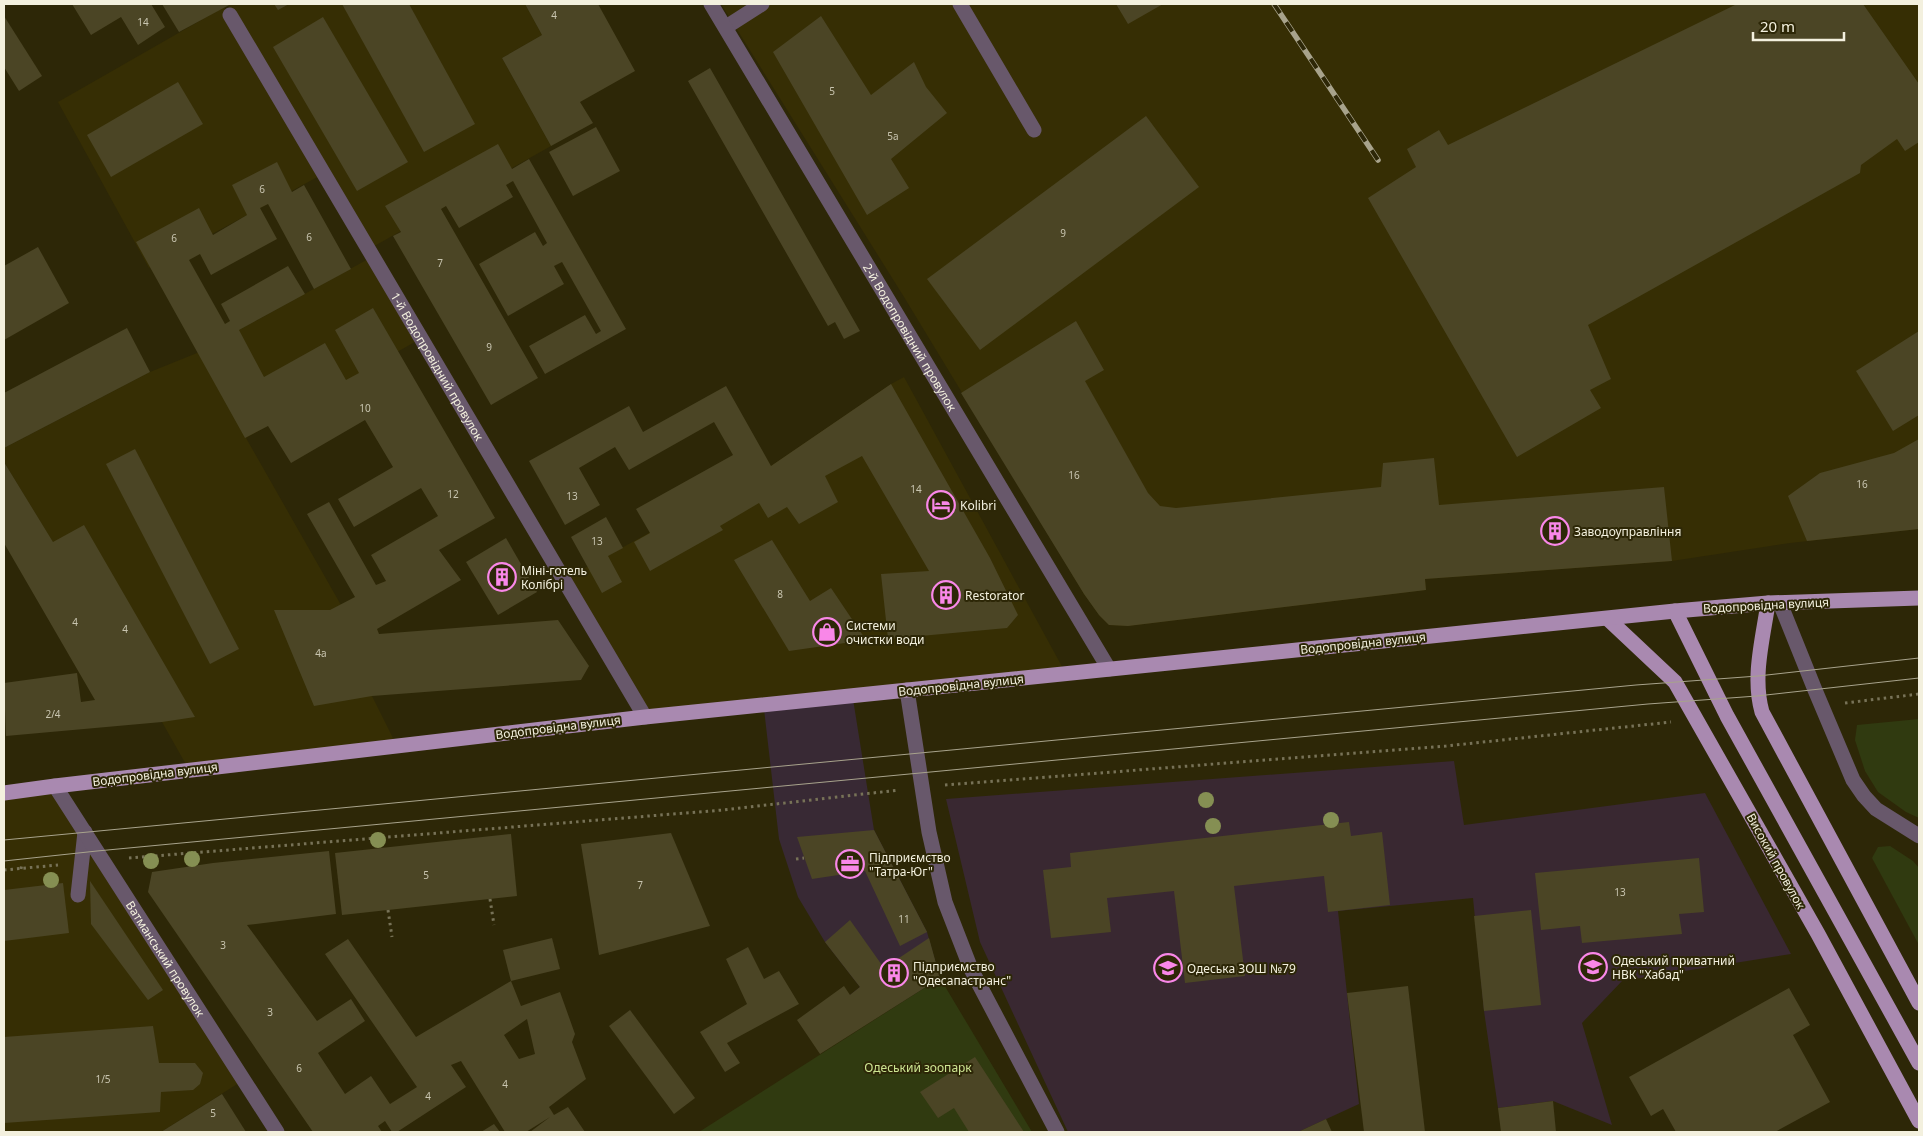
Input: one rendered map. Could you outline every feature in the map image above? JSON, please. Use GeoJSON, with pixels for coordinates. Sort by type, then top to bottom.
{"type":"FeatureCollection","features":[{"type":"Feature","properties":{"kind":"main road","name":"Водопровідна вулиця"},"geometry":{"type":"LineString","coordinates":[[4,793],[645,717],[1675,611],[1774,603],[1919,598]]}},
{"type":"Feature","properties":{"kind":"main road"},"geometry":{"type":"LineString","coordinates":[[1774,603],[1758,676],[1757,696],[1762,712],[1919,1003]]}},
{"type":"Feature","properties":{"kind":"main road"},"geometry":{"type":"LineString","coordinates":[[1675,611],[1727,716],[1919,1063]]}},
{"type":"Feature","properties":{"kind":"main road","name":"Високий провулок"},"geometry":{"type":"LineString","coordinates":[[1608,619],[1675,682],[1813,925],[1919,1121]]}},
{"type":"Feature","properties":{"kind":"street","name":"2-й Водопровідний провулок"},"geometry":{"type":"LineString","coordinates":[[711,4],[1110,669]]}},
{"type":"Feature","properties":{"kind":"street"},"geometry":{"type":"LineString","coordinates":[[726,27],[762,4]]}},
{"type":"Feature","properties":{"kind":"street"},"geometry":{"type":"LineString","coordinates":[[960,4],[1034,130]]}},
{"type":"Feature","properties":{"kind":"street","name":"1-й Водопровідний провулок"},"geometry":{"type":"LineString","coordinates":[[230,15],[645,717]]}},
{"type":"Feature","properties":{"kind":"street"},"geometry":{"type":"LineString","coordinates":[[1774,603],[1822,706],[1853,780],[1876,809],[1919,836]]}},
{"type":"Feature","properties":{"kind":"street"},"geometry":{"type":"LineString","coordinates":[[906,690],[929,832],[944,902],[968,961],[1057,1132]]}},
{"type":"Feature","properties":{"kind":"street","name":"Ватманський провулок"},"geometry":{"type":"LineString","coordinates":[[55,786],[278,1132]]}},
{"type":"Feature","properties":{"kind":"street"},"geometry":{"type":"LineString","coordinates":[[78,895],[85,832]]}},
{"type":"Feature","properties":{"kind":"path"},"geometry":{"type":"LineString","coordinates":[[1822,706],[1919,694]]}},
{"type":"Feature","properties":{"kind":"path"},"geometry":{"type":"LineString","coordinates":[[103,860],[740,808],[922,787],[1446,746],[1672,722]]}},
{"type":"Feature","properties":{"kind":"path"},"geometry":{"type":"LineString","coordinates":[[796,859],[804,858]]}},
{"type":"Feature","properties":{"kind":"path"},"geometry":{"type":"LineString","coordinates":[[22,863],[22,869]]}},
{"type":"Feature","properties":{"kind":"path"},"geometry":{"type":"LineString","coordinates":[[4,870],[81,863]]}},
{"type":"Feature","properties":{"kind":"path"},"geometry":{"type":"LineString","coordinates":[[490,899],[494,925]]}},
{"type":"Feature","properties":{"kind":"path"},"geometry":{"type":"LineString","coordinates":[[388,910],[392,937]]}},
{"type":"Feature","properties":{"kind":"shaded area"},"geometry":{"type":"Polygon","coordinates":[[[525,4],[542,35],[502,58],[551,146],[371,248],[228,5],[525,4]]]}},
{"type":"Feature","properties":{"kind":"shaded area"},"geometry":{"type":"Polygon","coordinates":[[[721,4],[1919,4],[1919,529],[1790,543],[1672,561],[1425,579],[1426,590],[1128,626],[1109,625],[1099,615],[1084,594],[904,297],[721,4]]]}},
{"type":"Feature","properties":{"kind":"shaded area"},"geometry":{"type":"Polygon","coordinates":[[[224,7],[323,174],[149,268],[58,102],[224,7]]]}},
{"type":"Feature","properties":{"kind":"shaded area"},"geometry":{"type":"Polygon","coordinates":[[[370,258],[420,339],[246,438],[341,605],[372,696],[396,744],[188,768],[4,462],[4,448],[150,372],[197,353],[370,258]]]}},
{"type":"Feature","properties":{"kind":"shaded area"},"geometry":{"type":"Polygon","coordinates":[[[904,377],[1065,672],[644,714],[565,579],[771,466],[904,377]]]}},
{"type":"Feature","properties":{"kind":"shaded area"},"geometry":{"type":"Polygon","coordinates":[[[853,699],[874,830],[927,932],[940,978],[871,1021],[850,995],[860,987],[825,942],[798,897],[779,839],[764,709],[853,699]]]}},
{"type":"Feature","properties":{"kind":"shaded area","name":"Одеська ЗОШ №79"},"geometry":{"type":"Polygon","coordinates":[[[1454,761],[1464,825],[1705,793],[1791,954],[1622,981],[1582,1023],[1612,1125],[1553,1101],[1498,1108],[1484,1011],[1473,898],[1338,911],[1359,1104],[1298,1132],[1068,1132],[980,942],[946,799],[1454,761]]]}},
{"type":"Feature","properties":{"kind":"shaded area"},"geometry":{"type":"Polygon","coordinates":[[[56,790],[242,1081],[161,1132],[4,1132],[4,795],[56,790]]]}},
{"type":"Feature","properties":{"kind":"green space"},"geometry":{"type":"Polygon","coordinates":[[[1919,719],[1919,818],[1906,812],[1878,792],[1865,771],[1855,740],[1857,725],[1919,719]]]}},
{"type":"Feature","properties":{"kind":"green space"},"geometry":{"type":"Polygon","coordinates":[[[1890,846],[1913,861],[1919,868],[1919,945],[1872,858],[1878,847],[1890,846]]]}},
{"type":"Feature","properties":{"kind":"green space","name":"Одеський зоопарк"},"geometry":{"type":"Polygon","coordinates":[[[940,978],[1032,1132],[699,1132],[940,978]]]}},
{"type":"Feature","properties":{"kind":"building"},"geometry":{"type":"Polygon","coordinates":[[[72,4],[151,4],[165,27],[138,45],[121,17],[91,35],[72,4]]]}},
{"type":"Feature","properties":{"kind":"building"},"geometry":{"type":"Polygon","coordinates":[[[162,4],[231,4],[179,32],[162,4]]]}},
{"type":"Feature","properties":{"kind":"building"},"geometry":{"type":"Polygon","coordinates":[[[274,4],[289,4],[278,10],[274,4]]]}},
{"type":"Feature","properties":{"kind":"building"},"geometry":{"type":"Polygon","coordinates":[[[342,4],[409,4],[475,124],[424,152],[342,4]]]}},
{"type":"Feature","properties":{"kind":"building"},"geometry":{"type":"Polygon","coordinates":[[[525,4],[598,4],[635,71],[580,102],[593,123],[551,146],[502,58],[542,35],[525,4]]]}},
{"type":"Feature","properties":{"kind":"building"},"geometry":{"type":"Polygon","coordinates":[[[1116,4],[1163,4],[1128,24],[1116,4]]]}},
{"type":"Feature","properties":{"kind":"building"},"geometry":{"type":"Polygon","coordinates":[[[1737,4],[1863,4],[1919,84],[1919,142],[1905,151],[1897,139],[1861,165],[1860,173],[1588,325],[1611,379],[1590,390],[1601,408],[1517,457],[1368,198],[1416,167],[1407,149],[1439,130],[1448,145],[1737,4]]]}},
{"type":"Feature","properties":{"kind":"building"},"geometry":{"type":"Polygon","coordinates":[[[4,16],[42,76],[19,91],[4,67],[4,16]]]}},
{"type":"Feature","properties":{"kind":"building"},"geometry":{"type":"Polygon","coordinates":[[[821,16],[871,95],[914,62],[926,87],[947,113],[891,159],[909,188],[867,215],[773,52],[821,16]]]}},
{"type":"Feature","properties":{"kind":"building"},"geometry":{"type":"Polygon","coordinates":[[[323,17],[408,162],[357,191],[273,47],[323,17]]]}},
{"type":"Feature","properties":{"kind":"building"},"geometry":{"type":"Polygon","coordinates":[[[710,68],[860,331],[844,339],[835,322],[828,326],[688,81],[710,68]]]}},
{"type":"Feature","properties":{"kind":"building"},"geometry":{"type":"Polygon","coordinates":[[[178,82],[203,124],[111,177],[87,135],[178,82]]]}},
{"type":"Feature","properties":{"kind":"building"},"geometry":{"type":"Polygon","coordinates":[[[1146,116],[1199,187],[980,350],[927,279],[1146,116]]]}},
{"type":"Feature","properties":{"kind":"building"},"geometry":{"type":"Polygon","coordinates":[[[596,127],[620,171],[573,196],[549,152],[596,127]]]}},
{"type":"Feature","properties":{"kind":"building"},"geometry":{"type":"Polygon","coordinates":[[[498,144],[512,169],[529,159],[626,329],[545,374],[529,346],[585,315],[596,334],[601,331],[562,262],[554,266],[564,284],[508,316],[479,264],[535,232],[543,246],[547,243],[513,181],[506,185],[513,197],[459,228],[446,206],[441,209],[538,378],[491,405],[393,236],[401,232],[385,206],[498,144]]]}},
{"type":"Feature","properties":{"kind":"building"},"geometry":{"type":"Polygon","coordinates":[[[277,162],[292,192],[304,185],[351,269],[314,289],[268,204],[260,208],[277,239],[211,275],[200,254],[189,260],[225,324],[230,321],[221,304],[288,266],[305,294],[239,330],[264,377],[325,343],[346,380],[359,373],[335,330],[373,308],[495,518],[439,550],[461,580],[377,629],[379,634],[558,620],[589,666],[581,680],[372,696],[314,706],[274,610],[330,610],[355,597],[307,514],[329,502],[376,585],[386,581],[371,555],[438,516],[421,488],[354,527],[338,499],[393,467],[365,420],[291,463],[268,426],[245,438],[136,242],[199,208],[213,235],[247,215],[232,185],[277,162]]]}},
{"type":"Feature","properties":{"kind":"building"},"geometry":{"type":"Polygon","coordinates":[[[38,247],[69,303],[4,340],[4,266],[38,247]]]}},
{"type":"Feature","properties":{"kind":"building"},"geometry":{"type":"Polygon","coordinates":[[[1076,321],[1104,370],[1085,381],[1148,493],[1160,506],[1176,508],[1381,487],[1383,463],[1434,458],[1439,505],[1664,487],[1672,561],[1425,579],[1426,590],[1128,626],[1109,625],[1099,615],[1084,594],[961,393],[1076,321]]]}},
{"type":"Feature","properties":{"kind":"building"},"geometry":{"type":"Polygon","coordinates":[[[127,328],[150,372],[4,448],[4,393],[127,328]]]}},
{"type":"Feature","properties":{"kind":"building"},"geometry":{"type":"Polygon","coordinates":[[[1919,331],[1919,415],[1893,431],[1856,371],[1919,331]]]}},
{"type":"Feature","properties":{"kind":"building"},"geometry":{"type":"Polygon","coordinates":[[[891,384],[990,558],[1018,615],[1007,628],[888,639],[881,574],[929,571],[862,456],[825,476],[838,502],[799,524],[787,507],[768,518],[759,503],[720,526],[723,530],[650,571],[634,542],[650,533],[636,509],[733,455],[714,422],[629,470],[615,447],[579,468],[600,505],[565,525],[529,461],[629,406],[643,432],[726,386],[771,466],[891,384]]]}},
{"type":"Feature","properties":{"kind":"building"},"geometry":{"type":"Polygon","coordinates":[[[1919,439],[1919,529],[1807,541],[1788,496],[1820,473],[1894,453],[1919,439]]]}},
{"type":"Feature","properties":{"kind":"building"},"geometry":{"type":"Polygon","coordinates":[[[135,449],[239,649],[210,664],[106,464],[135,449]]]}},
{"type":"Feature","properties":{"kind":"building"},"geometry":{"type":"Polygon","coordinates":[[[4,462],[53,542],[84,525],[195,717],[162,722],[6,736],[4,683],[77,673],[81,702],[95,700],[4,543],[4,462]]]}},
{"type":"Feature","properties":{"kind":"building"},"geometry":{"type":"Polygon","coordinates":[[[606,517],[623,548],[608,556],[622,582],[602,593],[571,537],[606,517]]]}},
{"type":"Feature","properties":{"kind":"building","name":"Міні-готель Колібрі"},"geometry":{"type":"Polygon","coordinates":[[[506,538],[537,592],[498,615],[466,562],[506,538]]]}},
{"type":"Feature","properties":{"kind":"building"},"geometry":{"type":"Polygon","coordinates":[[[772,540],[810,601],[831,588],[866,640],[789,651],[734,560],[772,540]]]}},
{"type":"Feature","properties":{"kind":"building"},"geometry":{"type":"Polygon","coordinates":[[[1349,822],[1351,836],[1382,832],[1390,905],[1328,912],[1324,876],[1234,886],[1245,976],[1185,983],[1174,891],[1107,898],[1111,932],[1051,938],[1043,870],[1071,867],[1070,853],[1349,822]]]}},
{"type":"Feature","properties":{"kind":"building","name":"Підприємство \"Татра-Юг\""},"geometry":{"type":"Polygon","coordinates":[[[874,830],[927,932],[900,946],[865,871],[812,879],[797,837],[874,830]]]}},
{"type":"Feature","properties":{"kind":"building"},"geometry":{"type":"Polygon","coordinates":[[[671,833],[710,926],[599,955],[581,844],[671,833]]]}},
{"type":"Feature","properties":{"kind":"building"},"geometry":{"type":"Polygon","coordinates":[[[511,834],[517,896],[342,915],[335,853],[511,834]]]}},
{"type":"Feature","properties":{"kind":"building"},"geometry":{"type":"Polygon","coordinates":[[[329,851],[336,914],[247,925],[317,1021],[351,999],[365,1021],[318,1053],[345,1094],[371,1076],[390,1104],[417,1087],[325,954],[348,939],[416,1037],[511,981],[521,1006],[560,992],[575,1034],[572,1042],[586,1079],[549,1107],[554,1115],[568,1107],[585,1132],[530,1132],[550,1117],[526,1132],[505,1132],[461,1061],[451,1065],[466,1087],[397,1132],[392,1132],[385,1121],[378,1126],[382,1132],[313,1132],[148,892],[152,872],[213,863],[329,851]],[[527,1019],[504,1035],[519,1059],[535,1054],[527,1019]]]}},
{"type":"Feature","properties":{"kind":"building"},"geometry":{"type":"Polygon","coordinates":[[[1699,858],[1704,912],[1679,914],[1682,934],[1582,943],[1580,926],[1541,930],[1535,873],[1699,858]]]}},
{"type":"Feature","properties":{"kind":"building"},"geometry":{"type":"Polygon","coordinates":[[[90,881],[163,990],[148,1000],[91,924],[90,881]]]}},
{"type":"Feature","properties":{"kind":"building"},"geometry":{"type":"Polygon","coordinates":[[[63,883],[69,933],[4,941],[4,890],[63,883]]]}},
{"type":"Feature","properties":{"kind":"building"},"geometry":{"type":"Polygon","coordinates":[[[1531,910],[1541,1005],[1484,1011],[1474,916],[1531,910]]]}},
{"type":"Feature","properties":{"kind":"building","name":"Підприємство \"Одесапастранс\""},"geometry":{"type":"Polygon","coordinates":[[[850,920],[884,968],[929,938],[940,978],[820,1054],[797,1020],[844,986],[850,995],[860,987],[825,942],[850,920]]]}},
{"type":"Feature","properties":{"kind":"building"},"geometry":{"type":"Polygon","coordinates":[[[552,938],[560,969],[511,981],[503,950],[552,938]]]}},
{"type":"Feature","properties":{"kind":"building"},"geometry":{"type":"Polygon","coordinates":[[[748,947],[764,979],[779,971],[799,1004],[727,1043],[740,1063],[725,1072],[700,1032],[747,1004],[726,959],[748,947]]]}},
{"type":"Feature","properties":{"kind":"building"},"geometry":{"type":"Polygon","coordinates":[[[1408,986],[1425,1132],[1364,1132],[1347,993],[1408,986]]]}},
{"type":"Feature","properties":{"kind":"building"},"geometry":{"type":"Polygon","coordinates":[[[1789,988],[1810,1025],[1793,1035],[1830,1102],[1775,1132],[1676,1132],[1663,1109],[1651,1116],[1629,1077],[1789,988]]]}},
{"type":"Feature","properties":{"kind":"building"},"geometry":{"type":"Polygon","coordinates":[[[630,1010],[695,1098],[674,1114],[609,1026],[630,1010]]]}},
{"type":"Feature","properties":{"kind":"building"},"geometry":{"type":"Polygon","coordinates":[[[153,1026],[159,1063],[195,1063],[203,1073],[200,1084],[193,1090],[161,1092],[160,1112],[4,1123],[4,1037],[153,1026]]]}},
{"type":"Feature","properties":{"kind":"building"},"geometry":{"type":"Polygon","coordinates":[[[975,1057],[1024,1132],[969,1132],[954,1108],[938,1118],[920,1092],[975,1057]]]}},
{"type":"Feature","properties":{"kind":"building"},"geometry":{"type":"Polygon","coordinates":[[[222,1094],[246,1132],[161,1132],[222,1094]]]}},
{"type":"Feature","properties":{"kind":"building"},"geometry":{"type":"Polygon","coordinates":[[[1553,1101],[1556,1132],[1501,1132],[1498,1108],[1553,1101]]]}},
{"type":"Feature","properties":{"kind":"building"},"geometry":{"type":"Polygon","coordinates":[[[1326,1119],[1332,1132],[1298,1132],[1326,1119]]]}},
{"type":"Feature","properties":{"kind":"building"},"geometry":{"type":"Polygon","coordinates":[[[494,1124],[500,1132],[481,1132],[494,1124]]]}},
{"type":"Feature","properties":{"kind":"tram line"},"geometry":{"type":"LineString","coordinates":[[4,840],[1636,685],[1758,676],[1919,658]]}},
{"type":"Feature","properties":{"kind":"tram line"},"geometry":{"type":"LineString","coordinates":[[4,861],[1648,704],[1757,696],[1919,678]]}},
{"type":"Feature","properties":{"kind":"railway"},"geometry":{"type":"LineString","coordinates":[[1274,4],[1378,160]]}},
{"type":"Feature","properties":{"kind":"place","name":"Kolibri"},"geometry":{"type":"Point","coordinates":[941,505]}},
{"type":"Feature","properties":{"kind":"place","name":"Заводоуправління"},"geometry":{"type":"Point","coordinates":[1555,531]}},
{"type":"Feature","properties":{"kind":"place","name":"Міні-готель Колібрі"},"geometry":{"type":"Point","coordinates":[502,577]}},
{"type":"Feature","properties":{"kind":"place","name":"Restorator"},"geometry":{"type":"Point","coordinates":[946,595]}},
{"type":"Feature","properties":{"kind":"place","name":"Системи очистки води"},"geometry":{"type":"Point","coordinates":[827,632]}},
{"type":"Feature","properties":{"kind":"place","name":"Підприємство \"Татра-Юг\""},"geometry":{"type":"Point","coordinates":[850,864]}},
{"type":"Feature","properties":{"kind":"place","name":"Одеський приватний НВК \"Хабад\""},"geometry":{"type":"Point","coordinates":[1593,967]}},
{"type":"Feature","properties":{"kind":"place","name":"Одеська ЗОШ №79"},"geometry":{"type":"Point","coordinates":[1168,968]}},
{"type":"Feature","properties":{"kind":"place","name":"Підприємство \"Одесапастранс\""},"geometry":{"type":"Point","coordinates":[894,973]}}]}
